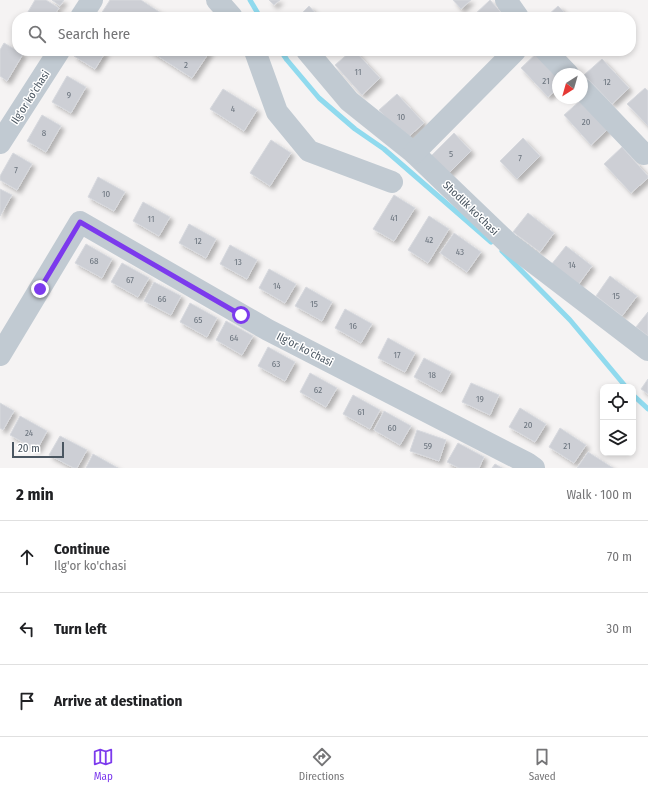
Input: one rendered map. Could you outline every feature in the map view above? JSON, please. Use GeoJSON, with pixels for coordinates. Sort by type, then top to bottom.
{"type":"FeatureCollection","features":[{"type":"Feature","properties":{"kind":"street"},"geometry":{"type":"LineString","coordinates":[[84,12],[92,0]]}},
{"type":"Feature","properties":{"kind":"street"},"geometry":{"type":"LineString","coordinates":[[217,0],[228,12]]}},
{"type":"Feature","properties":{"kind":"street"},"geometry":{"type":"LineString","coordinates":[[506,0],[514,12]]}},
{"type":"Feature","properties":{"kind":"street","name":"Ilg'or ko'chasi"},"geometry":{"type":"LineString","coordinates":[[0,143],[56,56]]}},
{"type":"Feature","properties":{"kind":"street"},"geometry":{"type":"LineString","coordinates":[[257,56],[277,112],[309,151],[392,182]]}},
{"type":"Feature","properties":{"kind":"street","name":"Shodlik ko'chasi"},"geometry":{"type":"LineString","coordinates":[[311,56],[349,100],[414,153],[508,243],[648,350]]}},
{"type":"Feature","properties":{"kind":"street"},"geometry":{"type":"LineString","coordinates":[[414,153],[510,56]]}},
{"type":"Feature","properties":{"kind":"street"},"geometry":{"type":"LineString","coordinates":[[551,56],[562,68]]}},
{"type":"Feature","properties":{"kind":"street"},"geometry":{"type":"LineString","coordinates":[[588,94],[644,154]]}},
{"type":"Feature","properties":{"kind":"street","name":"Ilg'or ko'chasi"},"geometry":{"type":"LineString","coordinates":[[0,355],[80,222],[268,330],[528,463],[534,468]]}},
{"type":"Feature","properties":{"kind":"building"},"geometry":{"type":"Polygon","coordinates":[[[35,0],[46,0],[59,8],[56,12],[28,12],[35,0]]]}},
{"type":"Feature","properties":{"kind":"building"},"geometry":{"type":"Polygon","coordinates":[[[52,0],[64,0],[60,6],[52,0]]]}},
{"type":"Feature","properties":{"kind":"building"},"geometry":{"type":"Polygon","coordinates":[[[110,0],[141,0],[159,12],[102,12],[110,0]]]}},
{"type":"Feature","properties":{"kind":"building"},"geometry":{"type":"Polygon","coordinates":[[[269,0],[280,0],[274,5],[269,0]]]}},
{"type":"Feature","properties":{"kind":"building"},"geometry":{"type":"Polygon","coordinates":[[[453,0],[471,0],[461,9],[453,0]]]}},
{"type":"Feature","properties":{"kind":"building"},"geometry":{"type":"Polygon","coordinates":[[[490,0],[501,12],[477,12],[490,0]]]}},
{"type":"Feature","properties":{"kind":"building"},"geometry":{"type":"Polygon","coordinates":[[[309,6],[314,12],[303,12],[309,6]]]}},
{"type":"Feature","properties":{"kind":"building"},"geometry":{"type":"Polygon","coordinates":[[[558,6],[564,12],[551,12],[558,6]]]}},
{"type":"Feature","properties":{"kind":"building"},"geometry":{"type":"Polygon","coordinates":[[[4,43],[12,48],[12,56],[22,56],[7,81],[0,76],[0,50],[4,43]]]}},
{"type":"Feature","properties":{"kind":"building"},"geometry":{"type":"Polygon","coordinates":[[[74,56],[103,56],[95,69],[74,56]]]}},
{"type":"Feature","properties":{"kind":"building"},"geometry":{"type":"Polygon","coordinates":[[[158,56],[207,56],[192,78],[158,56]]]}},
{"type":"Feature","properties":{"kind":"building"},"geometry":{"type":"Polygon","coordinates":[[[345,56],[360,56],[380,78],[362,95],[335,65],[345,56]]]}},
{"type":"Feature","properties":{"kind":"building"},"geometry":{"type":"Polygon","coordinates":[[[534,56],[543,56],[553,68],[552,93],[548,97],[521,68],[534,56]]]}},
{"type":"Feature","properties":{"kind":"building"},"geometry":{"type":"Polygon","coordinates":[[[602,59],[629,88],[612,104],[588,79],[588,71],[602,59]]]}},
{"type":"Feature","properties":{"kind":"building"},"geometry":{"type":"Polygon","coordinates":[[[67,76],[86,87],[71,113],[52,102],[67,76]]]}},
{"type":"Feature","properties":{"kind":"building"},"geometry":{"type":"Polygon","coordinates":[[[645,88],[648,91],[648,126],[627,104],[645,88]]]}},
{"type":"Feature","properties":{"kind":"building"},"geometry":{"type":"Polygon","coordinates":[[[223,89],[257,110],[244,131],[210,109],[223,89]]]}},
{"type":"Feature","properties":{"kind":"building"},"geometry":{"type":"Polygon","coordinates":[[[397,94],[424,123],[406,139],[379,110],[397,94]]]}},
{"type":"Feature","properties":{"kind":"building"},"geometry":{"type":"Polygon","coordinates":[[[576,104],[587,104],[609,128],[591,145],[564,115],[576,104]]]}},
{"type":"Feature","properties":{"kind":"building"},"geometry":{"type":"Polygon","coordinates":[[[42,115],[61,126],[46,152],[27,141],[42,115]]]}},
{"type":"Feature","properties":{"kind":"building"},"geometry":{"type":"Polygon","coordinates":[[[454,133],[471,151],[448,174],[430,157],[454,133]]]}},
{"type":"Feature","properties":{"kind":"building"},"geometry":{"type":"Polygon","coordinates":[[[523,138],[540,156],[517,179],[500,161],[523,138]]]}},
{"type":"Feature","properties":{"kind":"building"},"geometry":{"type":"Polygon","coordinates":[[[271,140],[291,153],[270,186],[250,173],[271,140]]]}},
{"type":"Feature","properties":{"kind":"building"},"geometry":{"type":"Polygon","coordinates":[[[622,147],[648,176],[648,178],[631,193],[604,164],[622,147]]]}},
{"type":"Feature","properties":{"kind":"building"},"geometry":{"type":"Polygon","coordinates":[[[13,153],[32,164],[17,190],[0,180],[0,176],[13,153]]]}},
{"type":"Feature","properties":{"kind":"building"},"geometry":{"type":"Polygon","coordinates":[[[98,177],[125,192],[114,211],[88,197],[98,177]]]}},
{"type":"Feature","properties":{"kind":"building"},"geometry":{"type":"Polygon","coordinates":[[[0,189],[12,195],[0,216],[0,189]]]}},
{"type":"Feature","properties":{"kind":"building"},"geometry":{"type":"Polygon","coordinates":[[[394,195],[415,208],[394,241],[373,229],[394,195]]]}},
{"type":"Feature","properties":{"kind":"building"},"geometry":{"type":"Polygon","coordinates":[[[143,202],[170,217],[159,236],[133,221],[143,202]]]}},
{"type":"Feature","properties":{"kind":"building"},"geometry":{"type":"Polygon","coordinates":[[[528,213],[554,233],[540,252],[513,232],[528,213]]]}},
{"type":"Feature","properties":{"kind":"building"},"geometry":{"type":"Polygon","coordinates":[[[429,216],[449,229],[428,263],[408,250],[429,216]]]}},
{"type":"Feature","properties":{"kind":"building"},"geometry":{"type":"Polygon","coordinates":[[[189,224],[216,239],[206,258],[179,243],[189,224]]]}},
{"type":"Feature","properties":{"kind":"building"},"geometry":{"type":"Polygon","coordinates":[[[454,233],[481,252],[467,272],[440,253],[454,233]]]}},
{"type":"Feature","properties":{"kind":"building"},"geometry":{"type":"Polygon","coordinates":[[[86,244],[112,259],[102,278],[75,263],[86,244]]]}},
{"type":"Feature","properties":{"kind":"building"},"geometry":{"type":"Polygon","coordinates":[[[230,245],[257,260],[247,279],[220,264],[230,245]]]}},
{"type":"Feature","properties":{"kind":"building"},"geometry":{"type":"Polygon","coordinates":[[[566,246],[592,266],[578,285],[551,265],[566,246]]]}},
{"type":"Feature","properties":{"kind":"building"},"geometry":{"type":"Polygon","coordinates":[[[122,263],[149,278],[138,297],[111,282],[122,263]]]}},
{"type":"Feature","properties":{"kind":"building"},"geometry":{"type":"Polygon","coordinates":[[[269,269],[296,284],[285,303],[259,288],[269,269]]]}},
{"type":"Feature","properties":{"kind":"building"},"geometry":{"type":"Polygon","coordinates":[[[610,276],[637,296],[622,316],[596,296],[610,276]]]}},
{"type":"Feature","properties":{"kind":"building"},"geometry":{"type":"Polygon","coordinates":[[[154,282],[181,296],[171,315],[144,301],[154,282]]]}},
{"type":"Feature","properties":{"kind":"building"},"geometry":{"type":"Polygon","coordinates":[[[306,287],[332,302],[322,321],[295,306],[306,287]]]}},
{"type":"Feature","properties":{"kind":"building"},"geometry":{"type":"Polygon","coordinates":[[[190,303],[217,318],[207,337],[180,322],[190,303]]]}},
{"type":"Feature","properties":{"kind":"building"},"geometry":{"type":"Polygon","coordinates":[[[345,309],[372,324],[361,343],[335,328],[345,309]]]}},
{"type":"Feature","properties":{"kind":"building"},"geometry":{"type":"Polygon","coordinates":[[[648,312],[648,336],[636,327],[648,312]]]}},
{"type":"Feature","properties":{"kind":"building"},"geometry":{"type":"Polygon","coordinates":[[[226,321],[253,336],[242,355],[216,340],[226,321]]]}},
{"type":"Feature","properties":{"kind":"building"},"geometry":{"type":"Polygon","coordinates":[[[388,338],[415,353],[405,372],[378,358],[388,338]]]}},
{"type":"Feature","properties":{"kind":"building"},"geometry":{"type":"Polygon","coordinates":[[[268,347],[295,362],[285,381],[258,366],[268,347]]]}},
{"type":"Feature","properties":{"kind":"building"},"geometry":{"type":"Polygon","coordinates":[[[424,358],[451,372],[441,392],[414,377],[424,358]]]}},
{"type":"Feature","properties":{"kind":"building"},"geometry":{"type":"Polygon","coordinates":[[[310,373],[337,388],[326,407],[300,392],[310,373]]]}},
{"type":"Feature","properties":{"kind":"building"},"geometry":{"type":"Polygon","coordinates":[[[648,379],[648,394],[641,389],[648,379]]]}},
{"type":"Feature","properties":{"kind":"building"},"geometry":{"type":"Polygon","coordinates":[[[471,383],[499,395],[490,415],[462,402],[471,383]]]}},
{"type":"Feature","properties":{"kind":"building"},"geometry":{"type":"Polygon","coordinates":[[[353,395],[380,410],[370,429],[343,414],[353,395]]]}},
{"type":"Feature","properties":{"kind":"building"},"geometry":{"type":"Polygon","coordinates":[[[0,403],[14,411],[3,430],[0,428],[0,403]]]}},
{"type":"Feature","properties":{"kind":"building"},"geometry":{"type":"Polygon","coordinates":[[[520,408],[546,424],[535,442],[509,427],[520,408]]]}},
{"type":"Feature","properties":{"kind":"building"},"geometry":{"type":"Polygon","coordinates":[[[384,411],[411,426],[400,445],[374,430],[384,411]]]}},
{"type":"Feature","properties":{"kind":"building"},"geometry":{"type":"Polygon","coordinates":[[[20,416],[47,431],[37,450],[10,435],[20,416]]]}},
{"type":"Feature","properties":{"kind":"building"},"geometry":{"type":"Polygon","coordinates":[[[560,428],[586,445],[574,463],[549,447],[560,428]]]}},
{"type":"Feature","properties":{"kind":"building"},"geometry":{"type":"Polygon","coordinates":[[[417,430],[446,440],[439,461],[410,451],[417,430]]]}},
{"type":"Feature","properties":{"kind":"building"},"geometry":{"type":"Polygon","coordinates":[[[60,436],[87,450],[77,468],[74,468],[49,455],[60,436]]]}},
{"type":"Feature","properties":{"kind":"building"},"geometry":{"type":"Polygon","coordinates":[[[458,443],[484,457],[479,468],[459,468],[447,462],[458,443]]]}},
{"type":"Feature","properties":{"kind":"building"},"geometry":{"type":"Polygon","coordinates":[[[588,452],[613,468],[577,468],[588,452]]]}},
{"type":"Feature","properties":{"kind":"building"},"geometry":{"type":"Polygon","coordinates":[[[93,454],[118,468],[86,468],[93,454]]]}},
{"type":"Feature","properties":{"kind":"building"},"geometry":{"type":"Polygon","coordinates":[[[495,464],[502,468],[492,468],[495,464]]]}},
{"type":"Feature","properties":{"kind":"waterway"},"geometry":{"type":"LineString","coordinates":[[250,0],[257,12]]}},
{"type":"Feature","properties":{"kind":"waterway"},"geometry":{"type":"LineString","coordinates":[[284,56],[319,98],[355,129],[384,149],[491,242]]}},
{"type":"Feature","properties":{"kind":"waterway"},"geometry":{"type":"LineString","coordinates":[[502,251],[570,320],[623,384]]}},
{"type":"Feature","properties":{"kind":"waterway"},"geometry":{"type":"LineString","coordinates":[[636,398],[648,409]]}},
{"type":"Feature","properties":{"kind":"route"},"geometry":{"type":"LineString","coordinates":[[40,289],[80,222],[241,315]]}}]}
